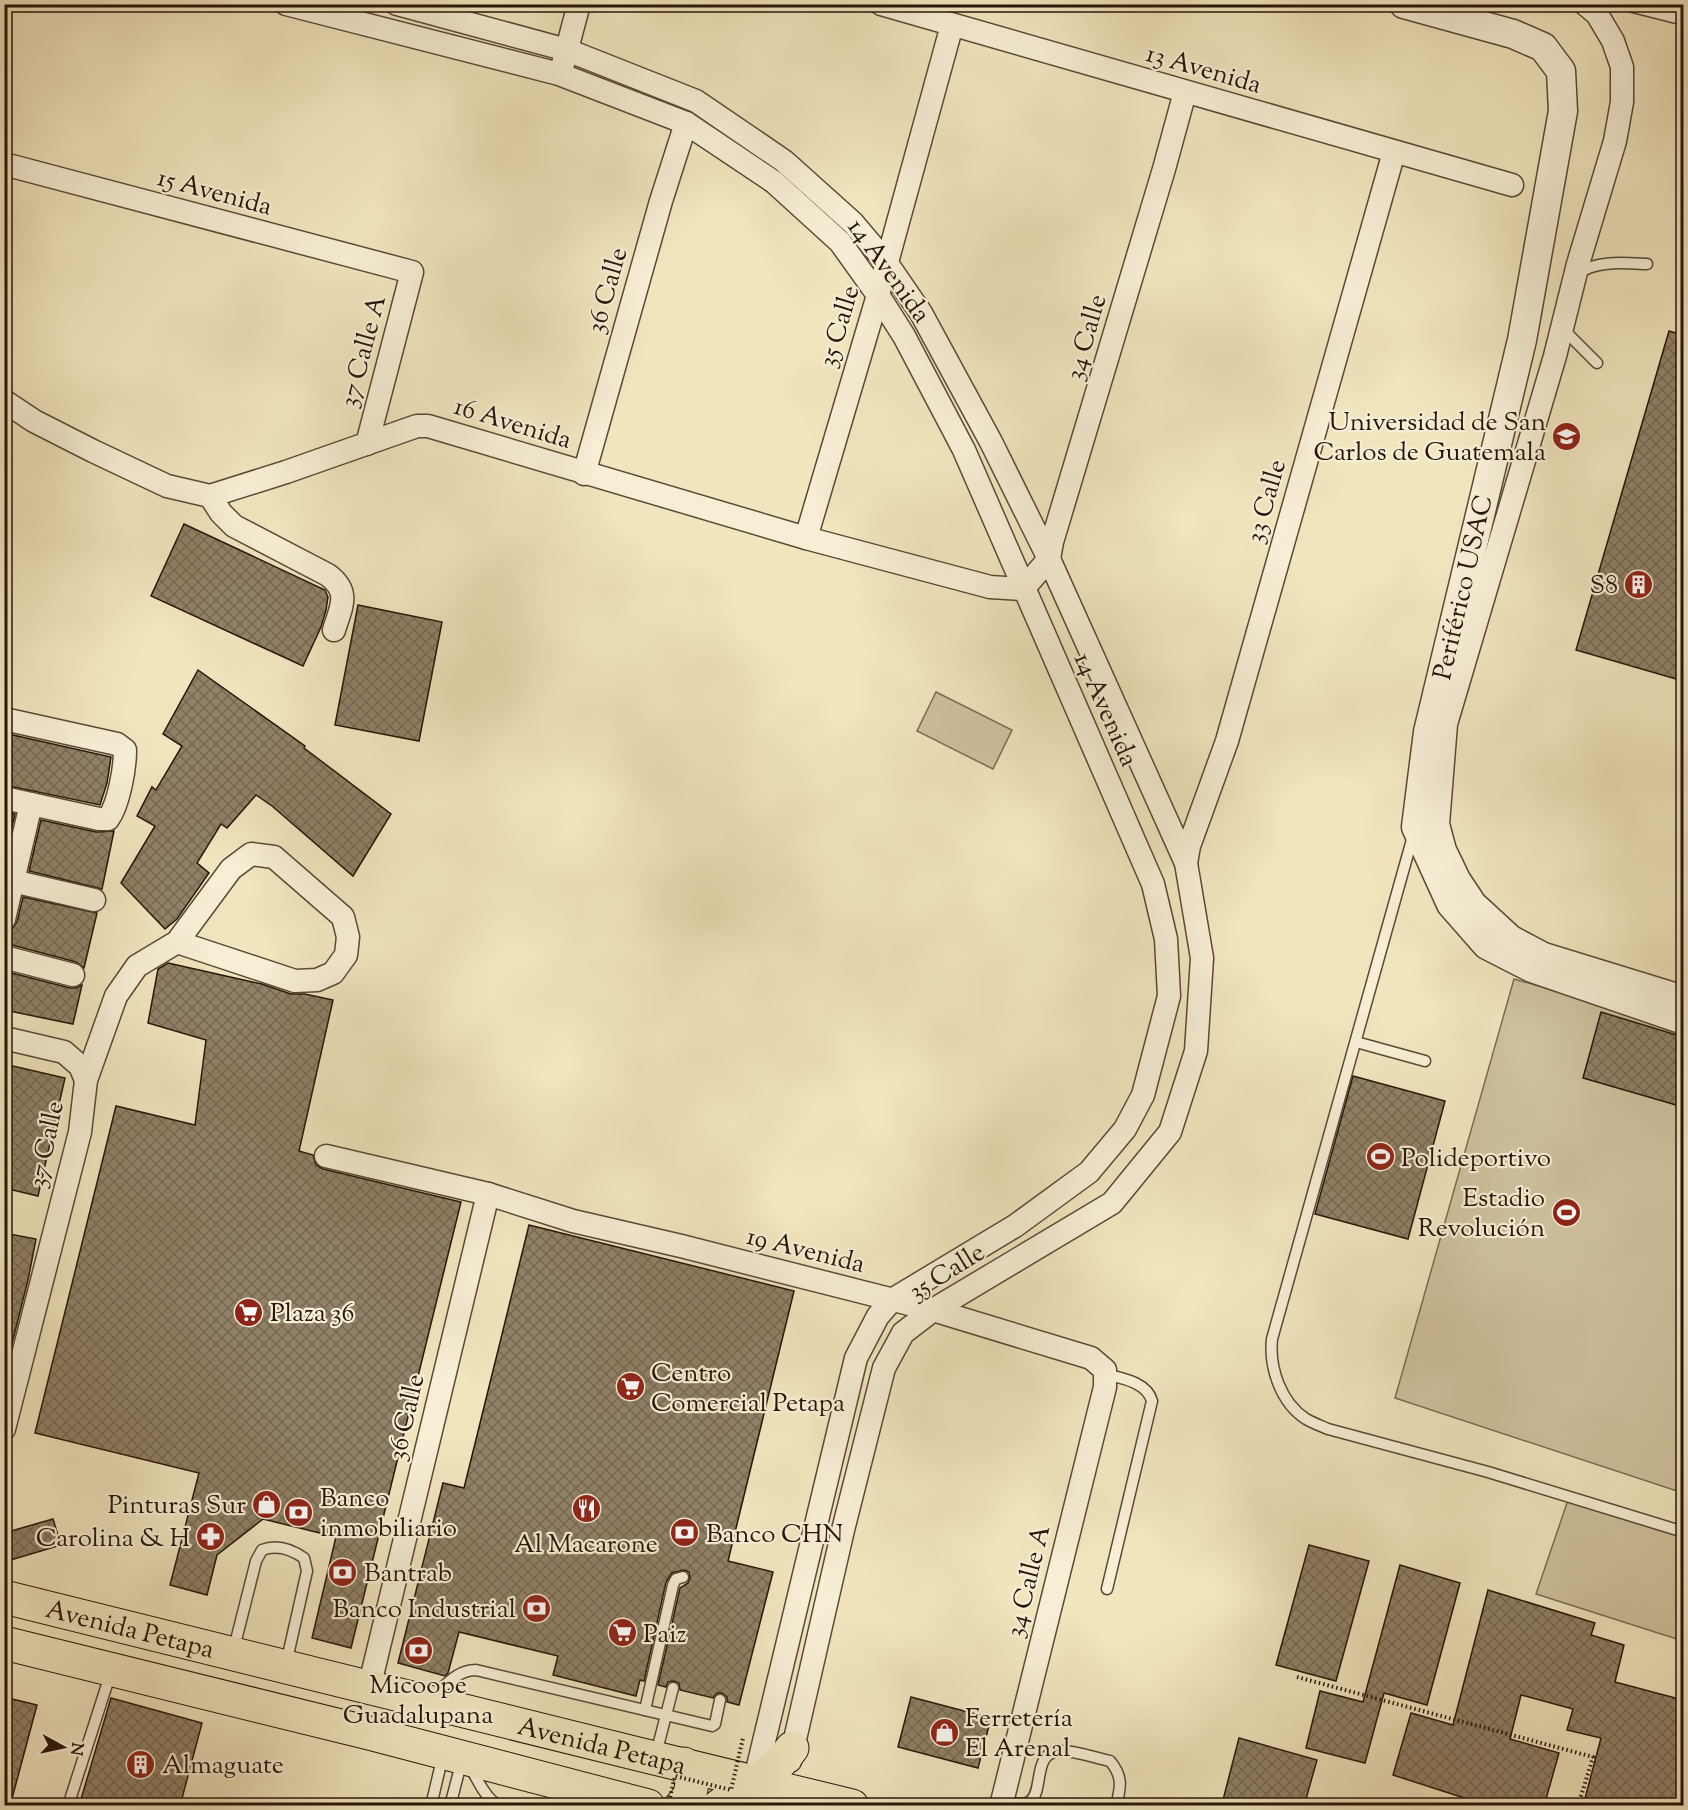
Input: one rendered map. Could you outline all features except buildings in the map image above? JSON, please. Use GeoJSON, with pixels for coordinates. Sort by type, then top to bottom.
{"type":"FeatureCollection","features":[{"type":"Feature","properties":{"kind":"main road","name":"Avenida Petapa"},"geometry":{"type":"LineString","coordinates":[[4,1597],[670,1760],[770,1792],[852,1806]]}},
{"type":"Feature","properties":{"kind":"main road"},"geometry":{"type":"LineString","coordinates":[[112,1668],[118,1647],[139,1637],[160,1636]]}},
{"type":"Feature","properties":{"kind":"main road","name":"Avenida Petapa"},"geometry":{"type":"LineString","coordinates":[[4,1643],[112,1668],[637,1804]]}},
{"type":"Feature","properties":{"kind":"main road"},"geometry":{"type":"LineString","coordinates":[[719,1806],[770,1792],[782,1763],[792,1748]]}},
{"type":"Feature","properties":{"kind":"main road"},"geometry":{"type":"LineString","coordinates":[[670,1760],[690,1773],[691,1793],[681,1806]]}},
{"type":"Feature","properties":{"kind":"street","name":"14 Avenida"},"geometry":{"type":"LineString","coordinates":[[286,4],[560,74],[686,123],[774,182],[840,242],[878,294],[904,336],[964,450],[1153,884]]}},
{"type":"Feature","properties":{"kind":"street","name":"14 Avenida"},"geometry":{"type":"LineString","coordinates":[[398,4],[567,50],[696,101],[784,161],[853,223],[886,262],[926,323],[992,442],[1049,559],[1186,863]]}},
{"type":"Feature","properties":{"kind":"street"},"geometry":{"type":"LineString","coordinates":[[560,74],[579,4]]}},
{"type":"Feature","properties":{"kind":"street","name":"13 Avenida"},"geometry":{"type":"LineString","coordinates":[[881,4],[1512,185]]}},
{"type":"Feature","properties":{"kind":"street","name":"Periférico USAC"},"geometry":{"type":"LineString","coordinates":[[1404,4],[1513,34],[1543,47],[1561,71],[1563,111],[1522,340],[1428,732],[1416,827]]}},
{"type":"Feature","properties":{"kind":"street","name":"Periférico USAC"},"geometry":{"type":"LineString","coordinates":[[1585,4],[1596,14],[1614,41],[1622,67],[1622,102],[1615,141],[1446,724],[1438,824],[1445,850],[1475,903],[1512,937],[1544,954],[1683,997]]}},
{"type":"Feature","properties":{"kind":"street","name":"35 Calle"},"geometry":{"type":"LineString","coordinates":[[806,538],[878,294],[952,25]]}},
{"type":"Feature","properties":{"kind":"street","name":"34 Calle"},"geometry":{"type":"LineString","coordinates":[[1023,589],[1049,559],[1052,542],[1164,170],[1185,92]]}},
{"type":"Feature","properties":{"kind":"street","name":"36 Calle"},"geometry":{"type":"LineString","coordinates":[[584,474],[686,123]]}},
{"type":"Feature","properties":{"kind":"street","name":"33 Calle"},"geometry":{"type":"LineString","coordinates":[[1186,863],[1189,846],[1227,741],[1394,152]]}},
{"type":"Feature","properties":{"kind":"street","name":"15 Avenida"},"geometry":{"type":"LineString","coordinates":[[4,164],[412,272]]}},
{"type":"Feature","properties":{"kind":"street","name":"37 Calle A"},"geometry":{"type":"LineString","coordinates":[[367,444],[412,272]]}},
{"type":"Feature","properties":{"kind":"street"},"geometry":{"type":"LineString","coordinates":[[4,401],[34,421],[167,486],[210,496],[221,513],[234,526],[338,582],[343,592],[334,630]]}},
{"type":"Feature","properties":{"kind":"street","name":"16 Avenida"},"geometry":{"type":"LineString","coordinates":[[210,496],[417,426],[428,426],[806,538],[990,587],[1023,589]]}},
{"type":"Feature","properties":{"kind":"street"},"geometry":{"type":"LineString","coordinates":[[4,719],[117,744],[124,750],[125,760],[114,811],[108,819],[4,798]]}},
{"type":"Feature","properties":{"kind":"street"},"geometry":{"type":"LineString","coordinates":[[4,919],[9,880],[31,804]]}},
{"type":"Feature","properties":{"kind":"street"},"geometry":{"type":"LineString","coordinates":[[1416,827],[1450,904],[1487,945],[1532,968],[1683,1020]]}},
{"type":"Feature","properties":{"kind":"street"},"geometry":{"type":"LineString","coordinates":[[251,854],[274,857],[326,901],[343,917],[348,937],[346,955],[333,973],[317,980],[295,981],[177,942],[231,869],[251,854]]}},
{"type":"Feature","properties":{"kind":"street","name":"35 Calle"},"geometry":{"type":"LineString","coordinates":[[792,1748],[884,1368],[903,1333],[933,1310],[1112,1203],[1170,1132],[1196,1051],[1202,958],[1186,863]]}},
{"type":"Feature","properties":{"kind":"street"},"geometry":{"type":"LineString","coordinates":[[9,880],[94,900]]}},
{"type":"Feature","properties":{"kind":"street","name":"35 Calle"},"geometry":{"type":"LineString","coordinates":[[770,1792],[856,1358],[878,1316],[892,1300],[1015,1226],[1089,1173],[1125,1129],[1143,1095],[1169,996],[1166,939],[1153,884]]}},
{"type":"Feature","properties":{"kind":"street","name":"37 Calle"},"geometry":{"type":"LineString","coordinates":[[4,1429],[80,1132],[86,1080],[116,996],[137,966],[177,942]]}},
{"type":"Feature","properties":{"kind":"street"},"geometry":{"type":"LineString","coordinates":[[4,957],[73,975]]}},
{"type":"Feature","properties":{"kind":"street"},"geometry":{"type":"LineString","coordinates":[[4,1038],[64,1052],[80,1066],[86,1080]]}},
{"type":"Feature","properties":{"kind":"street","name":"19 Avenida"},"geometry":{"type":"LineString","coordinates":[[326,1156],[488,1194],[573,1221],[933,1310],[1090,1358],[1105,1372]]}},
{"type":"Feature","properties":{"kind":"street","name":"36 Calle"},"geometry":{"type":"LineString","coordinates":[[369,1688],[488,1194]]}},
{"type":"Feature","properties":{"kind":"street","name":"34 Calle A"},"geometry":{"type":"LineString","coordinates":[[1001,1803],[1105,1387],[1105,1372]]}},
{"type":"Feature","properties":{"kind":"lane"},"geometry":{"type":"LineString","coordinates":[[1621,4],[1683,20]]}},
{"type":"Feature","properties":{"kind":"lane"},"geometry":{"type":"LineString","coordinates":[[1575,276],[1590,267],[1621,263],[1647,264]]}},
{"type":"Feature","properties":{"kind":"lane"},"geometry":{"type":"LineString","coordinates":[[1562,328],[1597,363]]}},
{"type":"Feature","properties":{"kind":"lane"},"geometry":{"type":"LineString","coordinates":[[1416,827],[1272,1339],[1272,1363],[1281,1390],[1291,1405],[1305,1419],[1328,1429],[1488,1472],[1683,1532]]}},
{"type":"Feature","properties":{"kind":"lane"},"geometry":{"type":"LineString","coordinates":[[1356,1042],[1425,1061]]}},
{"type":"Feature","properties":{"kind":"lane"},"geometry":{"type":"LineString","coordinates":[[1105,1372],[1141,1386],[1151,1395],[1152,1401],[1107,1589]]}},
{"type":"Feature","properties":{"kind":"lane"},"geometry":{"type":"LineString","coordinates":[[232,1653],[256,1561],[262,1550],[271,1546],[292,1550],[304,1558],[307,1571],[286,1667]]}},
{"type":"Feature","properties":{"kind":"lane"},"geometry":{"type":"LineString","coordinates":[[645,1710],[674,1585],[676,1579],[683,1577]]}},
{"type":"Feature","properties":{"kind":"lane"},"geometry":{"type":"LineString","coordinates":[[69,1806],[112,1668]]}},
{"type":"Feature","properties":{"kind":"lane"},"geometry":{"type":"LineString","coordinates":[[428,1702],[456,1675],[466,1670],[476,1670],[713,1726],[720,1700]]}},
{"type":"Feature","properties":{"kind":"lane"},"geometry":{"type":"LineString","coordinates":[[670,1760],[666,1715],[673,1688]]}},
{"type":"Feature","properties":{"kind":"lane"},"geometry":{"type":"LineString","coordinates":[[1001,1803],[1031,1804],[1043,1761],[1047,1755],[1060,1750],[1110,1761],[1121,1778],[1116,1806]]}},
{"type":"Feature","properties":{"kind":"lane"},"geometry":{"type":"LineString","coordinates":[[431,1806],[457,1756]]}},
{"type":"Feature","properties":{"kind":"lane"},"geometry":{"type":"LineString","coordinates":[[450,1806],[457,1756]]}},
{"type":"Feature","properties":{"kind":"lane"},"geometry":{"type":"LineString","coordinates":[[457,1756],[499,1806]]}},
{"type":"Feature","properties":{"kind":"path"},"geometry":{"type":"LineString","coordinates":[[1297,1677],[1593,1757],[1578,1806]]}},
{"type":"Feature","properties":{"kind":"path"},"geometry":{"type":"LineString","coordinates":[[668,1806],[675,1776],[731,1790],[743,1738]]}},
{"type":"Feature","properties":{"kind":"shaded area"},"geometry":{"type":"Polygon","coordinates":[[[936,692],[1012,730],[993,769],[917,731],[936,692]]]}},
{"type":"Feature","properties":{"kind":"shaded area","name":"Estadio Revolución"},"geometry":{"type":"Polygon","coordinates":[[[1514,979],[1683,1027],[1683,1493],[1395,1398],[1514,979]]]}},
{"type":"Feature","properties":{"kind":"shaded area"},"geometry":{"type":"Polygon","coordinates":[[[1568,1500],[1683,1537],[1683,1641],[1536,1594],[1568,1500]]]}},
{"type":"Feature","properties":{"kind":"place","name":"Universidad de San Carlos de Guatemala"},"geometry":{"type":"Point","coordinates":[1567,436]}},
{"type":"Feature","properties":{"kind":"place","name":"S8"},"geometry":{"type":"Point","coordinates":[1639,584]}},
{"type":"Feature","properties":{"kind":"place","name":"Polideportivo"},"geometry":{"type":"Point","coordinates":[1380,1157]}},
{"type":"Feature","properties":{"kind":"place","name":"Estadio Revolución"},"geometry":{"type":"Point","coordinates":[1566,1212]}},
{"type":"Feature","properties":{"kind":"place","name":"Plaza 36"},"geometry":{"type":"Point","coordinates":[249,1312]}},
{"type":"Feature","properties":{"kind":"place","name":"Centro Comercial Petapa"},"geometry":{"type":"Point","coordinates":[630,1387]}},
{"type":"Feature","properties":{"kind":"place","name":"Pinturas Sur"},"geometry":{"type":"Point","coordinates":[267,1504]}},
{"type":"Feature","properties":{"kind":"place","name":"Al Macarone"},"geometry":{"type":"Point","coordinates":[586,1509]}},
{"type":"Feature","properties":{"kind":"place","name":"Banco inmobiliario"},"geometry":{"type":"Point","coordinates":[299,1512]}},
{"type":"Feature","properties":{"kind":"place","name":"Banco CHN"},"geometry":{"type":"Point","coordinates":[685,1533]}},
{"type":"Feature","properties":{"kind":"place","name":"Carolina & H"},"geometry":{"type":"Point","coordinates":[211,1537]}},
{"type":"Feature","properties":{"kind":"place","name":"Bantrab"},"geometry":{"type":"Point","coordinates":[343,1572]}},
{"type":"Feature","properties":{"kind":"place","name":"Banco Industrial"},"geometry":{"type":"Point","coordinates":[537,1608]}},
{"type":"Feature","properties":{"kind":"place","name":"Paiz"},"geometry":{"type":"Point","coordinates":[622,1633]}},
{"type":"Feature","properties":{"kind":"place","name":"Micoope Guadalupana"},"geometry":{"type":"Point","coordinates":[418,1650]}},
{"type":"Feature","properties":{"kind":"place","name":"Ferretería El Arenal"},"geometry":{"type":"Point","coordinates":[944,1732]}},
{"type":"Feature","properties":{"kind":"place","name":"Almaguate"},"geometry":{"type":"Point","coordinates":[141,1764]}}]}
